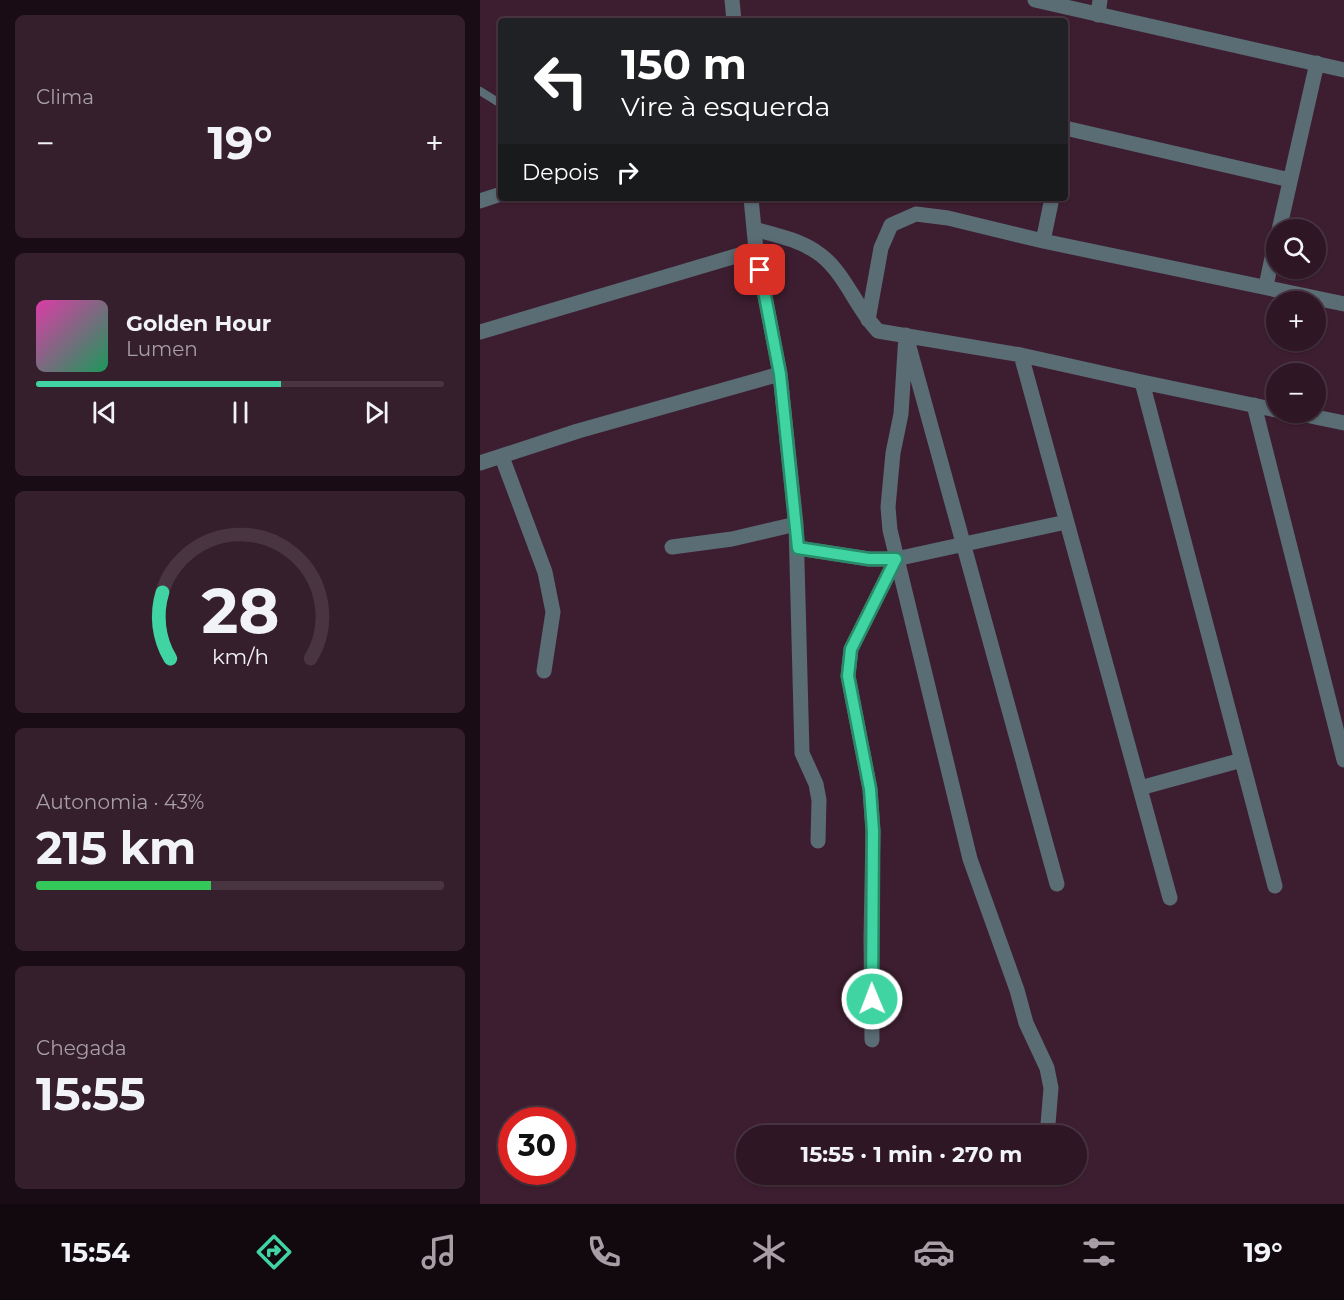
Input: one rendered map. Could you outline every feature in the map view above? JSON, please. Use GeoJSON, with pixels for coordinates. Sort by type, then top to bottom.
{"type":"FeatureCollection","features":[{"type":"Feature","properties":{"kind":"street"},"geometry":{"type":"LineString","coordinates":[[732,0],[734,18]]}},
{"type":"Feature","properties":{"kind":"street"},"geometry":{"type":"LineString","coordinates":[[1035,0],[1099,8],[1344,70]]}},
{"type":"Feature","properties":{"kind":"street"},"geometry":{"type":"LineString","coordinates":[[1281,219],[1317,63]]}},
{"type":"Feature","properties":{"kind":"street"},"geometry":{"type":"LineString","coordinates":[[1068,132],[1290,180]]}},
{"type":"Feature","properties":{"kind":"street"},"geometry":{"type":"LineString","coordinates":[[480,201],[498,195]]}},
{"type":"Feature","properties":{"kind":"street"},"geometry":{"type":"LineString","coordinates":[[751,201],[756,250],[780,374],[796,524],[802,753],[816,784],[819,800],[818,841]]}},
{"type":"Feature","properties":{"kind":"street"},"geometry":{"type":"LineString","coordinates":[[1043,241],[1051,201]]}},
{"type":"Feature","properties":{"kind":"street"},"geometry":{"type":"LineString","coordinates":[[868,320],[881,248],[891,225],[916,214],[948,218],[1043,241],[1344,304]]}},
{"type":"Feature","properties":{"kind":"street"},"geometry":{"type":"LineString","coordinates":[[754,229],[791,240],[818,252],[833,268],[878,331],[1021,355],[1266,408]]}},
{"type":"Feature","properties":{"kind":"street"},"geometry":{"type":"LineString","coordinates":[[480,332],[756,250]]}},
{"type":"Feature","properties":{"kind":"street"},"geometry":{"type":"LineString","coordinates":[[1266,286],[1267,279]]}},
{"type":"Feature","properties":{"kind":"street"},"geometry":{"type":"LineString","coordinates":[[906,335],[966,544],[1057,884]]}},
{"type":"Feature","properties":{"kind":"street"},"geometry":{"type":"LineString","coordinates":[[906,335],[901,414],[893,453],[888,507],[890,530],[970,859],[1017,990],[1026,1023],[1047,1068],[1051,1088],[1048,1125]]}},
{"type":"Feature","properties":{"kind":"street"},"geometry":{"type":"LineString","coordinates":[[1021,355],[1170,898]]}},
{"type":"Feature","properties":{"kind":"street"},"geometry":{"type":"LineString","coordinates":[[480,464],[578,431],[780,374]]}},
{"type":"Feature","properties":{"kind":"street"},"geometry":{"type":"LineString","coordinates":[[1142,382],[1275,886]]}},
{"type":"Feature","properties":{"kind":"street"},"geometry":{"type":"LineString","coordinates":[[1254,405],[1344,760]]}},
{"type":"Feature","properties":{"kind":"street"},"geometry":{"type":"LineString","coordinates":[[1326,419],[1344,423]]}},
{"type":"Feature","properties":{"kind":"street"},"geometry":{"type":"LineString","coordinates":[[502,457],[545,572],[553,612],[544,671]]}},
{"type":"Feature","properties":{"kind":"street"},"geometry":{"type":"LineString","coordinates":[[798,548],[869,559],[896,559],[1066,522]]}},
{"type":"Feature","properties":{"kind":"street"},"geometry":{"type":"LineString","coordinates":[[672,547],[732,539],[796,524]]}},
{"type":"Feature","properties":{"kind":"street"},"geometry":{"type":"LineString","coordinates":[[872,1040],[873,831],[870,789],[848,676],[851,649],[896,559]]}},
{"type":"Feature","properties":{"kind":"street"},"geometry":{"type":"LineString","coordinates":[[1140,788],[1242,760]]}},
{"type":"Feature","properties":{"kind":"lane"},"geometry":{"type":"LineString","coordinates":[[480,91],[498,102]]}},
{"type":"Feature","properties":{"kind":"route"},"geometry":{"type":"LineString","coordinates":[[760,270],[780,374],[798,548],[869,559],[896,559],[851,649],[848,676],[870,789],[873,831],[872,999]]}}]}
